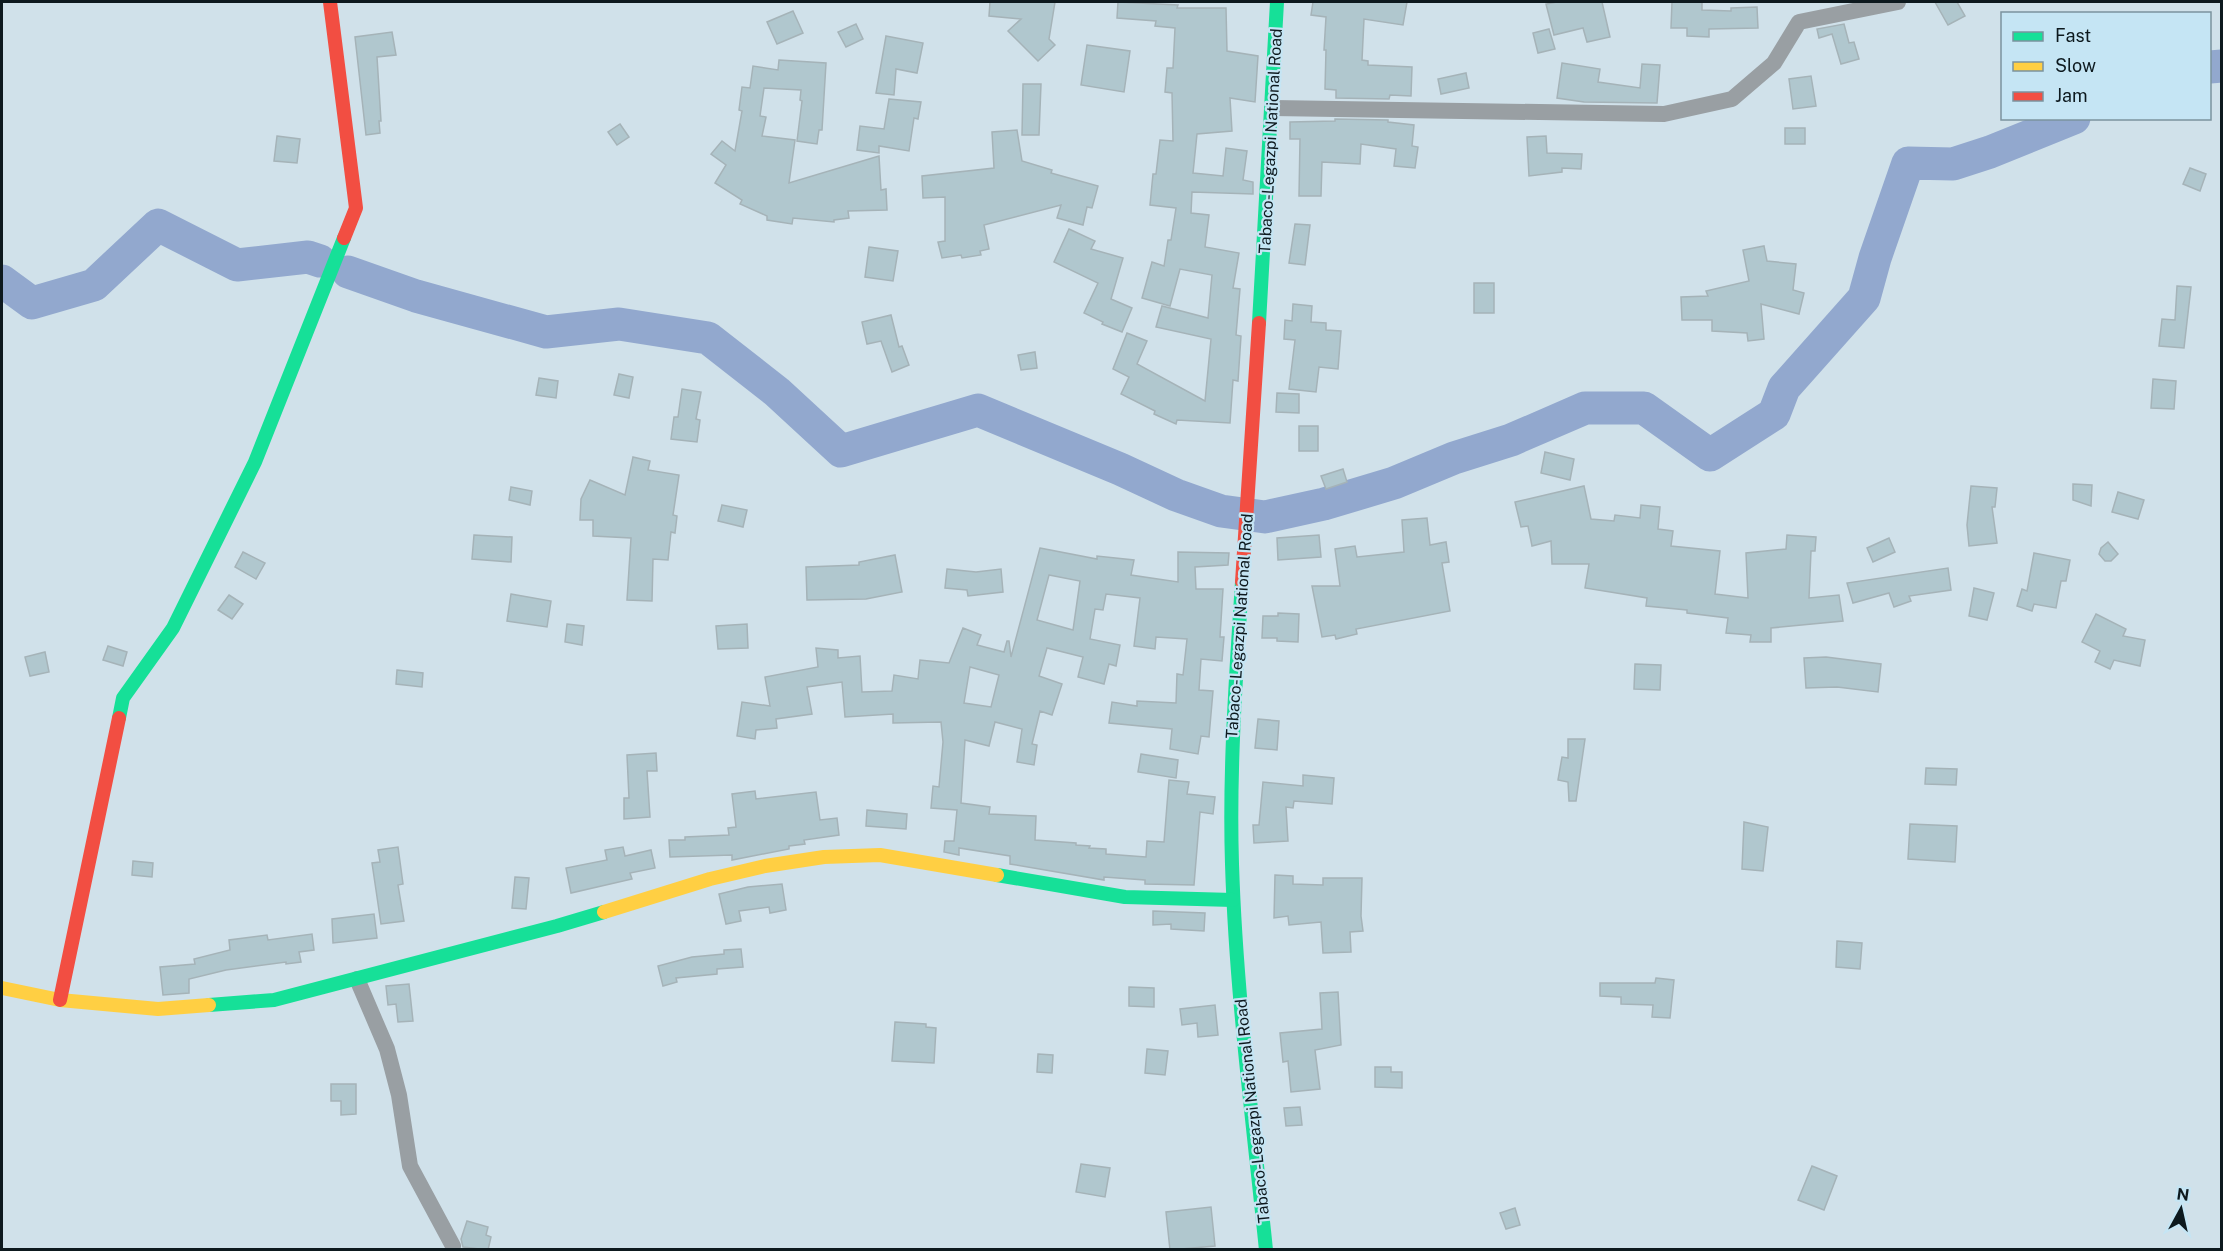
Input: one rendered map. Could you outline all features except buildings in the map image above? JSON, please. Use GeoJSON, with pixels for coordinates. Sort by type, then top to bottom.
{"type":"FeatureCollection","features":[{"type":"Feature","properties":{"kind":"street"},"geometry":{"type":"LineString","coordinates":[[60,1000],[123,698],[173,628],[255,462],[356,208],[330,2]]}},
{"type":"Feature","properties":{"kind":"street","name":"Tabaco-Legazpi National Road"},"geometry":{"type":"LineString","coordinates":[[1266,1250],[1233,900],[1229,799],[1273,108],[1277,2]]}},
{"type":"Feature","properties":{"kind":"street"},"geometry":{"type":"LineString","coordinates":[[1273,108],[1664,114],[1732,99],[1774,63],[1799,22],[1898,2]]}},
{"type":"Feature","properties":{"kind":"street"},"geometry":{"type":"LineString","coordinates":[[2,988],[60,1000],[158,1009],[274,1000],[557,926],[710,879],[765,866],[824,857],[880,855],[1125,897],[1233,900]]}},
{"type":"Feature","properties":{"kind":"street"},"geometry":{"type":"LineString","coordinates":[[357,979],[387,1049],[399,1095],[410,1166],[453,1246]]}},
{"type":"Feature","properties":{"kind":"waterway"},"geometry":{"type":"LineString","coordinates":[[2211,67],[2222,66]]}},
{"type":"Feature","properties":{"kind":"waterway"},"geometry":{"type":"LineString","coordinates":[[348,272],[416,296],[546,332],[619,324],[708,338],[777,392],[841,451],[978,410],[1120,469],[1176,495],[1221,511],[1265,517],[1324,504],[1394,483],[1454,458],[1511,440],[1585,408],[1644,408],[1710,455],[1774,414],[1784,388],[1864,298],[1875,258],[1908,163],[1953,164],[1990,152],[2069,120]]}},
{"type":"Feature","properties":{"kind":"waterway"},"geometry":{"type":"LineString","coordinates":[[2,281],[32,303],[94,285],[158,225],[237,265],[308,257],[320,261]]}},
{"type":"Feature","properties":{"kind":"traffic: fast"},"geometry":{"type":"LineString","coordinates":[[1259,323],[1277,2]]}},
{"type":"Feature","properties":{"kind":"traffic: fast"},"geometry":{"type":"LineString","coordinates":[[119,718],[123,698],[173,628],[255,462],[344,238]]}},
{"type":"Feature","properties":{"kind":"traffic: fast"},"geometry":{"type":"LineString","coordinates":[[1242,582],[1232,758],[1232,864],[1241,1009],[1266,1250]]}},
{"type":"Feature","properties":{"kind":"traffic: fast"},"geometry":{"type":"LineString","coordinates":[[997,875],[1125,897],[1233,900]]}},
{"type":"Feature","properties":{"kind":"traffic: fast"},"geometry":{"type":"LineString","coordinates":[[209,1005],[274,1000],[604,912]]}},
{"type":"Feature","properties":{"kind":"traffic: slow"},"geometry":{"type":"LineString","coordinates":[[604,912],[710,879],[765,866],[824,857],[880,855],[997,875]]}},
{"type":"Feature","properties":{"kind":"traffic: slow"},"geometry":{"type":"LineString","coordinates":[[2,988],[60,1000],[158,1009],[209,1005]]}},
{"type":"Feature","properties":{"kind":"traffic: jam"},"geometry":{"type":"LineString","coordinates":[[330,2],[356,208],[344,238]]}},
{"type":"Feature","properties":{"kind":"traffic: jam"},"geometry":{"type":"LineString","coordinates":[[1242,582],[1259,323]]}},
{"type":"Feature","properties":{"kind":"traffic: jam"},"geometry":{"type":"LineString","coordinates":[[60,1000],[119,718]]}}]}
